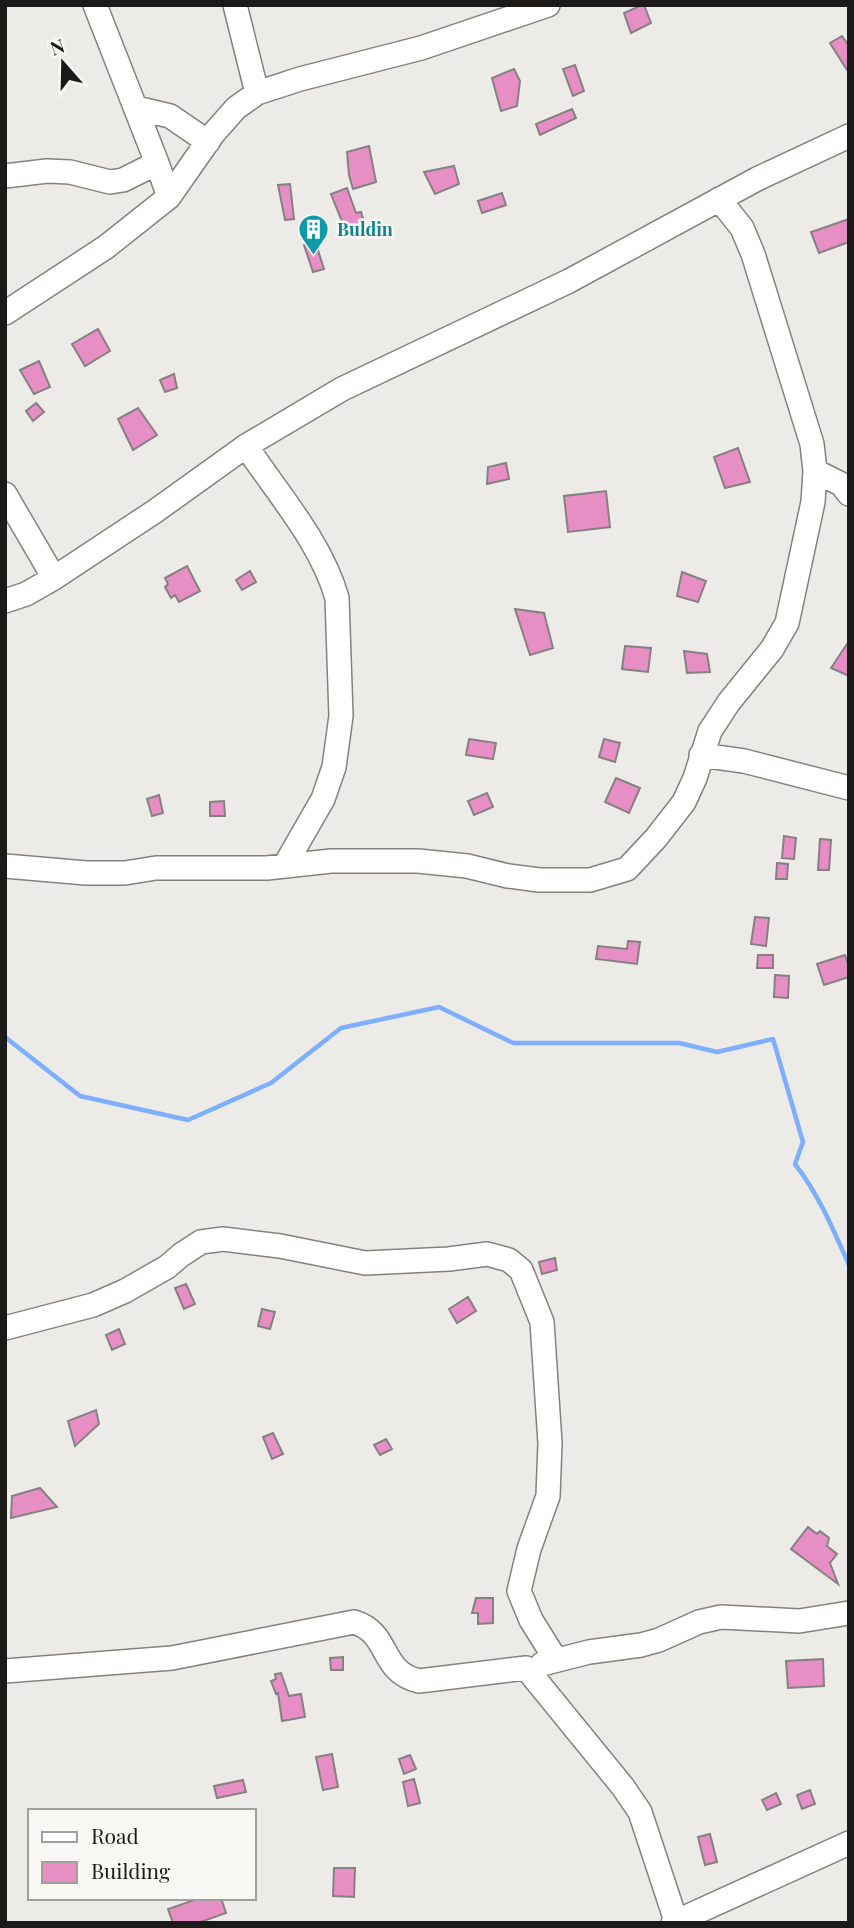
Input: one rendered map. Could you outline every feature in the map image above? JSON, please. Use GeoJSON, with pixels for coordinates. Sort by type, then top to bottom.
{"type":"FeatureCollection","features":[{"type":"Feature","properties":{"kind":"street"},"geometry":{"type":"LineString","coordinates":[[95,5],[169,197]]}},
{"type":"Feature","properties":{"kind":"street"},"geometry":{"type":"LineString","coordinates":[[235,5],[257,93]]}},
{"type":"Feature","properties":{"kind":"street"},"geometry":{"type":"LineString","coordinates":[[5,313],[106,247],[169,197],[236,108],[257,93],[300,79],[421,48],[548,5]]}},
{"type":"Feature","properties":{"kind":"street"},"geometry":{"type":"LineString","coordinates":[[136,108],[170,116],[208,142]]}},
{"type":"Feature","properties":{"kind":"street"},"geometry":{"type":"LineString","coordinates":[[5,601],[26,594],[54,578],[173,499],[246,446],[360,379],[569,281],[719,199],[849,135]]}},
{"type":"Feature","properties":{"kind":"street"},"geometry":{"type":"LineString","coordinates":[[5,176],[47,171],[70,172],[110,181],[123,180],[157,163]]}},
{"type":"Feature","properties":{"kind":"street"},"geometry":{"type":"LineString","coordinates":[[5,866],[125,873],[156,868],[267,868],[331,861],[418,861],[467,866],[540,880],[590,880],[627,869],[684,802],[710,731],[729,702],[772,649],[787,623],[813,502],[816,471],[812,444],[749,242],[742,228],[719,199]]}},
{"type":"Feature","properties":{"kind":"street"},"geometry":{"type":"LineString","coordinates":[[246,446],[307,533],[330,577],[337,598],[341,716],[334,767],[323,799],[285,865]]}},
{"type":"Feature","properties":{"kind":"street"},"geometry":{"type":"LineString","coordinates":[[816,471],[841,484],[849,494]]}},
{"type":"Feature","properties":{"kind":"street"},"geometry":{"type":"LineString","coordinates":[[5,494],[54,578]]}},
{"type":"Feature","properties":{"kind":"street"},"geometry":{"type":"LineString","coordinates":[[701,755],[744,761],[849,788]]}},
{"type":"Feature","properties":{"kind":"street"},"geometry":{"type":"LineString","coordinates":[[5,1328],[93,1305],[125,1291],[167,1267],[201,1242],[223,1239],[281,1246],[365,1263],[449,1259],[487,1254],[509,1259],[521,1270],[542,1322],[550,1443],[548,1496],[529,1549],[519,1591],[531,1620],[556,1660]]}},
{"type":"Feature","properties":{"kind":"street"},"geometry":{"type":"LineString","coordinates":[[5,1671],[172,1658],[354,1622],[366,1625],[372,1630],[397,1672],[419,1681],[526,1668],[589,1652],[641,1646],[699,1622],[721,1617],[799,1620],[849,1613]]}},
{"type":"Feature","properties":{"kind":"street"},"geometry":{"type":"LineString","coordinates":[[526,1668],[623,1787],[640,1812],[675,1922],[849,1843]]}},
{"type":"Feature","properties":{"kind":"building"},"geometry":{"type":"Polygon","coordinates":[[[642,5],[651,23],[631,33],[624,13],[642,5]]]}},
{"type":"Feature","properties":{"kind":"building"},"geometry":{"type":"Polygon","coordinates":[[[842,36],[849,46],[849,73],[830,43],[842,36]]]}},
{"type":"Feature","properties":{"kind":"building"},"geometry":{"type":"Polygon","coordinates":[[[575,65],[584,91],[573,96],[563,69],[575,65]]]}},
{"type":"Feature","properties":{"kind":"building"},"geometry":{"type":"Polygon","coordinates":[[[514,69],[520,81],[517,106],[501,111],[492,78],[514,69]]]}},
{"type":"Feature","properties":{"kind":"building"},"geometry":{"type":"Polygon","coordinates":[[[572,109],[576,118],[540,135],[536,124],[572,109]]]}},
{"type":"Feature","properties":{"kind":"building"},"geometry":{"type":"Polygon","coordinates":[[[369,146],[376,182],[353,189],[347,152],[369,146]]]}},
{"type":"Feature","properties":{"kind":"building"},"geometry":{"type":"Polygon","coordinates":[[[454,166],[459,184],[435,194],[424,172],[454,166]]]}},
{"type":"Feature","properties":{"kind":"building"},"geometry":{"type":"Polygon","coordinates":[[[290,184],[294,219],[285,220],[278,185],[290,184]]]}},
{"type":"Feature","properties":{"kind":"building"},"geometry":{"type":"Polygon","coordinates":[[[347,188],[356,213],[361,212],[365,225],[345,229],[331,194],[347,188]]]}},
{"type":"Feature","properties":{"kind":"building"},"geometry":{"type":"Polygon","coordinates":[[[502,193],[506,205],[482,213],[478,201],[502,193]]]}},
{"type":"Feature","properties":{"kind":"building"},"geometry":{"type":"Polygon","coordinates":[[[849,219],[849,242],[819,253],[811,232],[849,219]]]}},
{"type":"Feature","properties":{"kind":"building","name":"Buldin"},"geometry":{"type":"Polygon","coordinates":[[[315,241],[324,269],[313,272],[304,245],[315,241]]]}},
{"type":"Feature","properties":{"kind":"building"},"geometry":{"type":"Polygon","coordinates":[[[98,329],[110,351],[85,366],[72,344],[98,329]]]}},
{"type":"Feature","properties":{"kind":"building"},"geometry":{"type":"Polygon","coordinates":[[[39,361],[50,387],[34,394],[20,370],[39,361]]]}},
{"type":"Feature","properties":{"kind":"building"},"geometry":{"type":"Polygon","coordinates":[[[174,374],[177,388],[165,392],[160,380],[174,374]]]}},
{"type":"Feature","properties":{"kind":"building"},"geometry":{"type":"Polygon","coordinates":[[[36,403],[44,412],[33,421],[26,411],[36,403]]]}},
{"type":"Feature","properties":{"kind":"building"},"geometry":{"type":"Polygon","coordinates":[[[138,408],[157,435],[133,450],[118,419],[138,408]]]}},
{"type":"Feature","properties":{"kind":"building"},"geometry":{"type":"Polygon","coordinates":[[[738,448],[750,482],[725,488],[714,457],[738,448]]]}},
{"type":"Feature","properties":{"kind":"building"},"geometry":{"type":"Polygon","coordinates":[[[506,463],[509,479],[487,484],[488,467],[506,463]]]}},
{"type":"Feature","properties":{"kind":"building"},"geometry":{"type":"Polygon","coordinates":[[[606,491],[610,527],[568,532],[564,496],[606,491]]]}},
{"type":"Feature","properties":{"kind":"building"},"geometry":{"type":"Polygon","coordinates":[[[187,566],[200,591],[179,602],[175,595],[171,598],[165,587],[168,584],[165,578],[187,566]]]}},
{"type":"Feature","properties":{"kind":"building"},"geometry":{"type":"Polygon","coordinates":[[[250,571],[256,582],[242,590],[236,580],[250,571]]]}},
{"type":"Feature","properties":{"kind":"building"},"geometry":{"type":"Polygon","coordinates":[[[682,572],[706,581],[698,602],[677,596],[682,572]]]}},
{"type":"Feature","properties":{"kind":"building"},"geometry":{"type":"Polygon","coordinates":[[[515,609],[544,613],[553,648],[530,655],[515,609]]]}},
{"type":"Feature","properties":{"kind":"building"},"geometry":{"type":"Polygon","coordinates":[[[849,641],[849,676],[831,668],[849,641]]]}},
{"type":"Feature","properties":{"kind":"building"},"geometry":{"type":"Polygon","coordinates":[[[625,646],[651,648],[648,672],[622,669],[625,646]]]}},
{"type":"Feature","properties":{"kind":"building"},"geometry":{"type":"Polygon","coordinates":[[[684,651],[707,654],[710,672],[687,673],[684,651]]]}},
{"type":"Feature","properties":{"kind":"building"},"geometry":{"type":"Polygon","coordinates":[[[469,739],[496,743],[493,759],[466,755],[469,739]]]}},
{"type":"Feature","properties":{"kind":"building"},"geometry":{"type":"Polygon","coordinates":[[[604,739],[620,743],[615,762],[599,757],[604,739]]]}},
{"type":"Feature","properties":{"kind":"building"},"geometry":{"type":"Polygon","coordinates":[[[616,778],[640,788],[629,813],[605,802],[616,778]]]}},
{"type":"Feature","properties":{"kind":"building"},"geometry":{"type":"Polygon","coordinates":[[[487,793],[493,807],[474,815],[468,801],[487,793]]]}},
{"type":"Feature","properties":{"kind":"building"},"geometry":{"type":"Polygon","coordinates":[[[159,795],[163,813],[152,816],[147,799],[159,795]]]}},
{"type":"Feature","properties":{"kind":"building"},"geometry":{"type":"Polygon","coordinates":[[[224,801],[225,816],[210,816],[210,802],[224,801]]]}},
{"type":"Feature","properties":{"kind":"building"},"geometry":{"type":"Polygon","coordinates":[[[784,836],[796,838],[794,859],[782,858],[784,836]]]}},
{"type":"Feature","properties":{"kind":"building"},"geometry":{"type":"Polygon","coordinates":[[[820,839],[831,840],[829,870],[818,870],[820,839]]]}},
{"type":"Feature","properties":{"kind":"building"},"geometry":{"type":"Polygon","coordinates":[[[777,863],[788,864],[787,879],[776,879],[777,863]]]}},
{"type":"Feature","properties":{"kind":"building"},"geometry":{"type":"Polygon","coordinates":[[[755,917],[769,918],[766,946],[751,944],[755,917]]]}},
{"type":"Feature","properties":{"kind":"building"},"geometry":{"type":"Polygon","coordinates":[[[628,941],[640,942],[637,964],[596,959],[598,946],[627,949],[628,941]]]}},
{"type":"Feature","properties":{"kind":"building"},"geometry":{"type":"Polygon","coordinates":[[[758,955],[773,955],[773,968],[757,968],[758,955]]]}},
{"type":"Feature","properties":{"kind":"building"},"geometry":{"type":"Polygon","coordinates":[[[845,955],[849,977],[824,985],[817,964],[845,955]]]}},
{"type":"Feature","properties":{"kind":"building"},"geometry":{"type":"Polygon","coordinates":[[[775,975],[789,976],[788,998],[774,997],[775,975]]]}},
{"type":"Feature","properties":{"kind":"building"},"geometry":{"type":"Polygon","coordinates":[[[555,1258],[557,1270],[542,1274],[539,1262],[555,1258]]]}},
{"type":"Feature","properties":{"kind":"building"},"geometry":{"type":"Polygon","coordinates":[[[186,1284],[195,1304],[184,1309],[175,1288],[186,1284]]]}},
{"type":"Feature","properties":{"kind":"building"},"geometry":{"type":"Polygon","coordinates":[[[468,1297],[476,1311],[457,1323],[449,1309],[468,1297]]]}},
{"type":"Feature","properties":{"kind":"building"},"geometry":{"type":"Polygon","coordinates":[[[262,1309],[275,1312],[270,1329],[258,1326],[262,1309]]]}},
{"type":"Feature","properties":{"kind":"building"},"geometry":{"type":"Polygon","coordinates":[[[119,1329],[125,1344],[112,1350],[106,1335],[119,1329]]]}},
{"type":"Feature","properties":{"kind":"building"},"geometry":{"type":"Polygon","coordinates":[[[96,1410],[99,1424],[75,1446],[68,1421],[96,1410]]]}},
{"type":"Feature","properties":{"kind":"building"},"geometry":{"type":"Polygon","coordinates":[[[273,1433],[283,1454],[272,1459],[263,1437],[273,1433]]]}},
{"type":"Feature","properties":{"kind":"building"},"geometry":{"type":"Polygon","coordinates":[[[386,1439],[392,1449],[380,1455],[374,1445],[386,1439]]]}},
{"type":"Feature","properties":{"kind":"building"},"geometry":{"type":"Polygon","coordinates":[[[40,1488],[57,1507],[11,1518],[12,1496],[40,1488]]]}},
{"type":"Feature","properties":{"kind":"building"},"geometry":{"type":"Polygon","coordinates":[[[808,1527],[829,1538],[827,1546],[837,1554],[830,1563],[838,1584],[791,1549],[808,1527]]]}},
{"type":"Feature","properties":{"kind":"building"},"geometry":{"type":"Polygon","coordinates":[[[476,1598],[493,1598],[493,1623],[478,1624],[478,1613],[472,1613],[476,1598]]]}},
{"type":"Feature","properties":{"kind":"building"},"geometry":{"type":"Polygon","coordinates":[[[343,1657],[343,1670],[331,1670],[330,1658],[343,1657]]]}},
{"type":"Feature","properties":{"kind":"building"},"geometry":{"type":"Polygon","coordinates":[[[823,1659],[824,1686],[788,1688],[786,1661],[823,1659]]]}},
{"type":"Feature","properties":{"kind":"building"},"geometry":{"type":"Polygon","coordinates":[[[281,1673],[289,1696],[301,1694],[305,1717],[282,1721],[278,1693],[276,1694],[271,1681],[276,1679],[275,1674],[281,1673]]]}},
{"type":"Feature","properties":{"kind":"building"},"geometry":{"type":"Polygon","coordinates":[[[332,1754],[338,1787],[323,1790],[316,1757],[332,1754]]]}},
{"type":"Feature","properties":{"kind":"building"},"geometry":{"type":"Polygon","coordinates":[[[410,1755],[416,1769],[404,1774],[399,1759],[410,1755]]]}},
{"type":"Feature","properties":{"kind":"building"},"geometry":{"type":"Polygon","coordinates":[[[414,1779],[420,1803],[408,1806],[403,1782],[414,1779]]]}},
{"type":"Feature","properties":{"kind":"building"},"geometry":{"type":"Polygon","coordinates":[[[243,1780],[246,1792],[217,1798],[214,1786],[243,1780]]]}},
{"type":"Feature","properties":{"kind":"building"},"geometry":{"type":"Polygon","coordinates":[[[810,1790],[815,1804],[802,1809],[797,1795],[810,1790]]]}},
{"type":"Feature","properties":{"kind":"building"},"geometry":{"type":"Polygon","coordinates":[[[776,1793],[781,1804],[767,1810],[762,1800],[776,1793]]]}},
{"type":"Feature","properties":{"kind":"building"},"geometry":{"type":"Polygon","coordinates":[[[710,1834],[717,1862],[705,1865],[698,1837],[710,1834]]]}},
{"type":"Feature","properties":{"kind":"building"},"geometry":{"type":"Polygon","coordinates":[[[334,1868],[355,1868],[354,1897],[333,1896],[334,1868]]]}},
{"type":"Feature","properties":{"kind":"building"},"geometry":{"type":"Polygon","coordinates":[[[194,1900],[222,1900],[226,1913],[198,1923],[173,1923],[168,1909],[194,1900]]]}},
{"type":"Feature","properties":{"kind":"waterway"},"geometry":{"type":"LineString","coordinates":[[5,1037],[80,1096],[188,1120],[271,1083],[341,1028],[439,1007],[513,1043],[679,1043],[717,1052],[773,1039],[803,1142],[795,1164],[818,1200],[849,1265]]}},
{"type":"Feature","properties":{"kind":"place","name":"Buldin"},"geometry":{"type":"Point","coordinates":[314,257]}}]}
